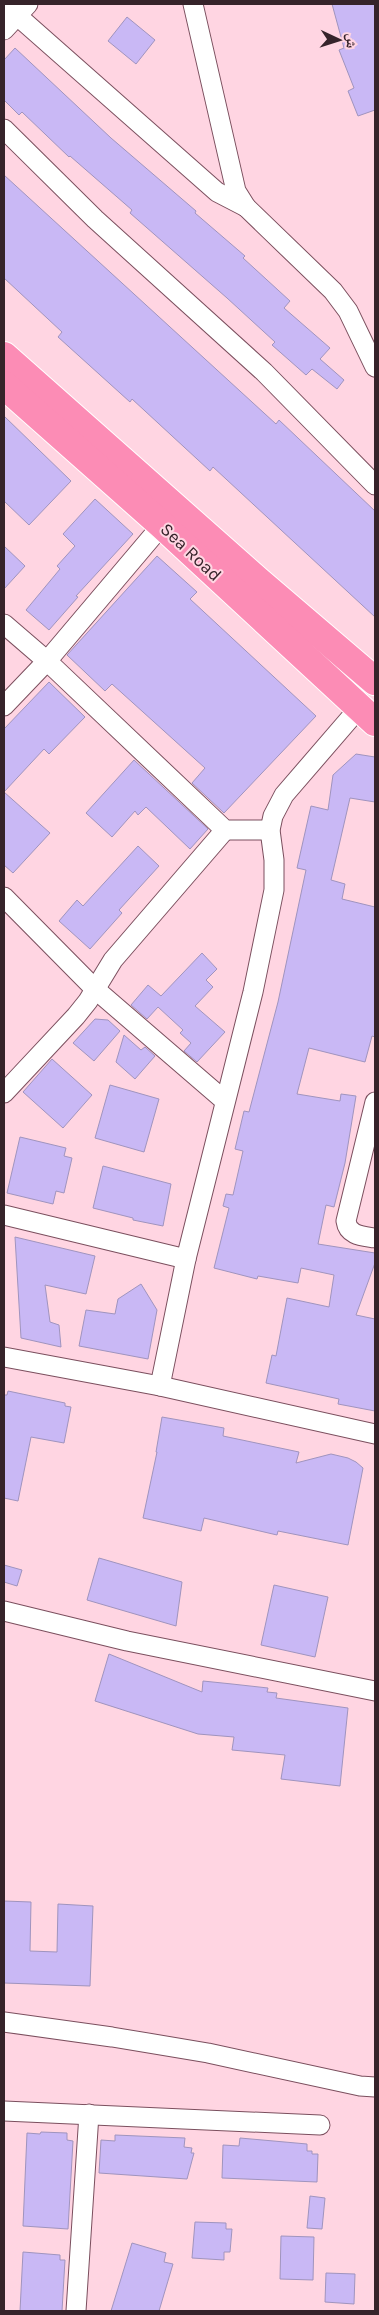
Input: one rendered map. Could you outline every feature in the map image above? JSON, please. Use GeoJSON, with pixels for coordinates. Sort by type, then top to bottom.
{"type":"FeatureCollection","features":[{"type":"Feature","properties":{"kind":"highway","name":"Sea Road"},"geometry":{"type":"LineString","coordinates":[[4,356],[250,574],[375,680]]}},
{"type":"Feature","properties":{"kind":"highway","name":"Sea Road"},"geometry":{"type":"LineString","coordinates":[[4,385],[162,524],[367,715]]}},
{"type":"Feature","properties":{"kind":"street"},"geometry":{"type":"LineString","coordinates":[[193,4],[230,170],[236,191],[246,208]]}},
{"type":"Feature","properties":{"kind":"street"},"geometry":{"type":"LineString","coordinates":[[4,30],[17,8],[217,192],[246,208],[334,291],[348,311],[375,367]]}},
{"type":"Feature","properties":{"kind":"street"},"geometry":{"type":"LineString","coordinates":[[4,129],[95,218],[264,372],[375,485]]}},
{"type":"Feature","properties":{"kind":"street"},"geometry":{"type":"LineString","coordinates":[[4,706],[47,661],[162,524]]}},
{"type":"Feature","properties":{"kind":"street"},"geometry":{"type":"LineString","coordinates":[[4,624],[47,661],[225,830],[270,830]]}},
{"type":"Feature","properties":{"kind":"street"},"geometry":{"type":"LineString","coordinates":[[160,1386],[186,1260],[253,992],[274,890],[274,860],[270,830],[273,816],[284,795],[367,715]]}},
{"type":"Feature","properties":{"kind":"street"},"geometry":{"type":"LineString","coordinates":[[4,1093],[76,1016],[123,947],[225,830]]}},
{"type":"Feature","properties":{"kind":"street"},"geometry":{"type":"LineString","coordinates":[[4,896],[96,989],[225,1101]]}},
{"type":"Feature","properties":{"kind":"street"},"geometry":{"type":"LineString","coordinates":[[375,1102],[346,1221],[349,1231],[354,1234],[375,1238]]}},
{"type":"Feature","properties":{"kind":"street"},"geometry":{"type":"LineString","coordinates":[[4,1215],[186,1260]]}},
{"type":"Feature","properties":{"kind":"street"},"geometry":{"type":"LineString","coordinates":[[4,1357],[160,1386],[375,1434]]}},
{"type":"Feature","properties":{"kind":"street"},"geometry":{"type":"LineString","coordinates":[[4,1611],[127,1642],[375,1691]]}},
{"type":"Feature","properties":{"kind":"street"},"geometry":{"type":"LineString","coordinates":[[4,2022],[208,2053],[360,2086],[375,2087]]}},
{"type":"Feature","properties":{"kind":"street"},"geometry":{"type":"LineString","coordinates":[[4,2111],[320,2125]]}},
{"type":"Feature","properties":{"kind":"street"},"geometry":{"type":"LineString","coordinates":[[76,2311],[89,2114]]}},
{"type":"Feature","properties":{"kind":"building"},"geometry":{"type":"Polygon","coordinates":[[[332,4],[375,4],[375,110],[358,116],[348,91],[354,88],[339,50],[344,48],[332,4]]]}},
{"type":"Feature","properties":{"kind":"building"},"geometry":{"type":"Polygon","coordinates":[[[127,17],[155,40],[136,64],[108,41],[127,17]]]}},
{"type":"Feature","properties":{"kind":"building"},"geometry":{"type":"Polygon","coordinates":[[[15,48],[111,138],[245,256],[243,258],[290,301],[284,308],[330,348],[320,359],[344,380],[337,389],[312,369],[306,375],[272,345],[275,342],[130,213],[132,210],[69,157],[22,112],[19,115],[4,100],[4,60],[15,48]]]}},
{"type":"Feature","properties":{"kind":"building"},"geometry":{"type":"Polygon","coordinates":[[[4,175],[276,424],[279,420],[375,511],[375,617],[213,467],[210,471],[132,399],[130,402],[58,337],[62,332],[4,278],[4,175]]]}},
{"type":"Feature","properties":{"kind":"building"},"geometry":{"type":"Polygon","coordinates":[[[4,416],[71,481],[29,525],[4,501],[4,416]]]}},
{"type":"Feature","properties":{"kind":"building"},"geometry":{"type":"Polygon","coordinates":[[[95,499],[133,534],[76,596],[78,597],[49,630],[26,610],[60,569],[57,566],[75,546],[63,534],[95,499]]]}},
{"type":"Feature","properties":{"kind":"building"},"geometry":{"type":"Polygon","coordinates":[[[4,546],[25,566],[4,589],[4,546]]]}},
{"type":"Feature","properties":{"kind":"building"},"geometry":{"type":"Polygon","coordinates":[[[157,556],[197,592],[190,599],[316,716],[224,813],[192,783],[205,768],[112,684],[105,691],[67,655],[157,556]]]}},
{"type":"Feature","properties":{"kind":"building"},"geometry":{"type":"Polygon","coordinates":[[[49,682],[85,717],[49,754],[44,749],[4,792],[4,729],[49,682]]]}},
{"type":"Feature","properties":{"kind":"building"},"geometry":{"type":"Polygon","coordinates":[[[356,754],[375,757],[375,802],[350,798],[331,880],[345,884],[342,899],[375,907],[375,1037],[372,1036],[365,1062],[309,1048],[297,1094],[340,1101],[341,1094],[356,1096],[345,1163],[334,1207],[326,1205],[318,1244],[375,1253],[375,1263],[356,1315],[375,1319],[375,1411],[338,1404],[339,1399],[266,1383],[272,1355],[276,1356],[287,1298],[329,1307],[334,1275],[301,1268],[298,1283],[258,1276],[257,1279],[214,1268],[229,1208],[223,1206],[226,1194],[233,1195],[243,1151],[235,1149],[244,1111],[249,1112],[278,1002],[306,870],[297,868],[311,806],[328,810],[333,775],[356,754]]]}},
{"type":"Feature","properties":{"kind":"building"},"geometry":{"type":"Polygon","coordinates":[[[134,760],[208,829],[190,849],[146,807],[138,815],[135,811],[112,837],[86,813],[134,760]]]}},
{"type":"Feature","properties":{"kind":"building"},"geometry":{"type":"Polygon","coordinates":[[[4,792],[50,833],[13,873],[4,865],[4,792]]]}},
{"type":"Feature","properties":{"kind":"building"},"geometry":{"type":"Polygon","coordinates":[[[138,846],[159,866],[119,910],[122,913],[90,949],[59,921],[77,900],[83,906],[138,846]]]}},
{"type":"Feature","properties":{"kind":"building"},"geometry":{"type":"Polygon","coordinates":[[[202,953],[217,969],[206,980],[213,987],[195,1006],[225,1032],[197,1062],[184,1051],[191,1043],[180,1033],[183,1030],[158,1007],[147,1019],[131,1005],[148,985],[161,996],[202,953]]]}},
{"type":"Feature","properties":{"kind":"building"},"geometry":{"type":"Polygon","coordinates":[[[95,1019],[108,1020],[120,1031],[94,1061],[73,1043],[95,1019]]]}},
{"type":"Feature","properties":{"kind":"building"},"geometry":{"type":"Polygon","coordinates":[[[124,1035],[141,1050],[145,1047],[155,1056],[135,1079],[116,1062],[124,1035]]]}},
{"type":"Feature","properties":{"kind":"building"},"geometry":{"type":"Polygon","coordinates":[[[52,1059],[92,1095],[63,1128],[23,1092],[52,1059]]]}},
{"type":"Feature","properties":{"kind":"building"},"geometry":{"type":"Polygon","coordinates":[[[110,1085],[159,1099],[144,1152],[95,1138],[110,1085]]]}},
{"type":"Feature","properties":{"kind":"building"},"geometry":{"type":"Polygon","coordinates":[[[20,1137],[66,1148],[64,1156],[72,1158],[64,1193],[56,1191],[53,1204],[7,1193],[20,1137]]]}},
{"type":"Feature","properties":{"kind":"building"},"geometry":{"type":"Polygon","coordinates":[[[103,1166],[171,1184],[163,1226],[133,1220],[133,1218],[93,1208],[103,1166]]]}},
{"type":"Feature","properties":{"kind":"building"},"geometry":{"type":"Polygon","coordinates":[[[15,1237],[95,1256],[86,1294],[45,1285],[50,1322],[59,1325],[61,1347],[21,1338],[15,1237]]]}},
{"type":"Feature","properties":{"kind":"building"},"geometry":{"type":"Polygon","coordinates":[[[141,1284],[157,1310],[148,1359],[79,1346],[86,1310],[115,1314],[118,1299],[141,1284]]]}},
{"type":"Feature","properties":{"kind":"building"},"geometry":{"type":"Polygon","coordinates":[[[8,1391],[65,1403],[65,1406],[71,1407],[64,1443],[31,1437],[18,1501],[4,1498],[4,1395],[7,1395],[8,1391]]]}},
{"type":"Feature","properties":{"kind":"building"},"geometry":{"type":"Polygon","coordinates":[[[162,1417],[224,1428],[223,1436],[299,1452],[296,1463],[331,1454],[356,1462],[363,1468],[348,1545],[278,1531],[277,1535],[204,1518],[201,1531],[143,1518],[157,1452],[162,1417]]]}},
{"type":"Feature","properties":{"kind":"building"},"geometry":{"type":"Polygon","coordinates":[[[99,1558],[182,1582],[176,1626],[87,1600],[99,1558]]]}},
{"type":"Feature","properties":{"kind":"building"},"geometry":{"type":"Polygon","coordinates":[[[4,1565],[22,1570],[17,1586],[4,1582],[4,1565]]]}},
{"type":"Feature","properties":{"kind":"building"},"geometry":{"type":"Polygon","coordinates":[[[274,1585],[328,1597],[315,1657],[261,1645],[274,1585]]]}},
{"type":"Feature","properties":{"kind":"building"},"geometry":{"type":"Polygon","coordinates":[[[109,1654],[202,1692],[203,1681],[232,1684],[268,1688],[267,1692],[277,1693],[276,1698],[348,1708],[340,1786],[281,1779],[285,1755],[232,1750],[234,1737],[198,1734],[95,1701],[109,1654]]]}},
{"type":"Feature","properties":{"kind":"building"},"geometry":{"type":"Polygon","coordinates":[[[4,1901],[31,1902],[30,1951],[57,1952],[58,1904],[93,1906],[90,1986],[4,1983],[4,1901]]]}},
{"type":"Feature","properties":{"kind":"building"},"geometry":{"type":"Polygon","coordinates":[[[41,2132],[67,2133],[67,2140],[73,2141],[68,2229],[23,2226],[27,2133],[40,2134],[41,2132]]]}},
{"type":"Feature","properties":{"kind":"building"},"geometry":{"type":"Polygon","coordinates":[[[115,2135],[185,2138],[184,2147],[192,2148],[191,2153],[194,2153],[187,2179],[99,2173],[101,2140],[115,2141],[115,2135]]]}},
{"type":"Feature","properties":{"kind":"building"},"geometry":{"type":"Polygon","coordinates":[[[240,2138],[307,2144],[307,2151],[312,2151],[312,2154],[318,2154],[317,2182],[222,2178],[223,2145],[239,2146],[240,2138]]]}},
{"type":"Feature","properties":{"kind":"building"},"geometry":{"type":"Polygon","coordinates":[[[310,2196],[325,2198],[322,2229],[307,2228],[310,2196]]]}},
{"type":"Feature","properties":{"kind":"building"},"geometry":{"type":"Polygon","coordinates":[[[195,2222],[226,2223],[226,2229],[232,2229],[230,2252],[224,2252],[224,2260],[192,2258],[195,2222]]]}},
{"type":"Feature","properties":{"kind":"building"},"geometry":{"type":"Polygon","coordinates":[[[281,2236],[314,2237],[313,2280],[280,2279],[281,2236]]]}},
{"type":"Feature","properties":{"kind":"building"},"geometry":{"type":"Polygon","coordinates":[[[132,2243],[166,2253],[164,2262],[173,2264],[159,2311],[111,2311],[132,2243]]]}},
{"type":"Feature","properties":{"kind":"building"},"geometry":{"type":"Polygon","coordinates":[[[23,2252],[60,2255],[60,2260],[65,2260],[62,2311],[20,2311],[23,2252]]]}},
{"type":"Feature","properties":{"kind":"building"},"geometry":{"type":"Polygon","coordinates":[[[326,2273],[355,2274],[354,2304],[325,2302],[326,2273]]]}}]}
